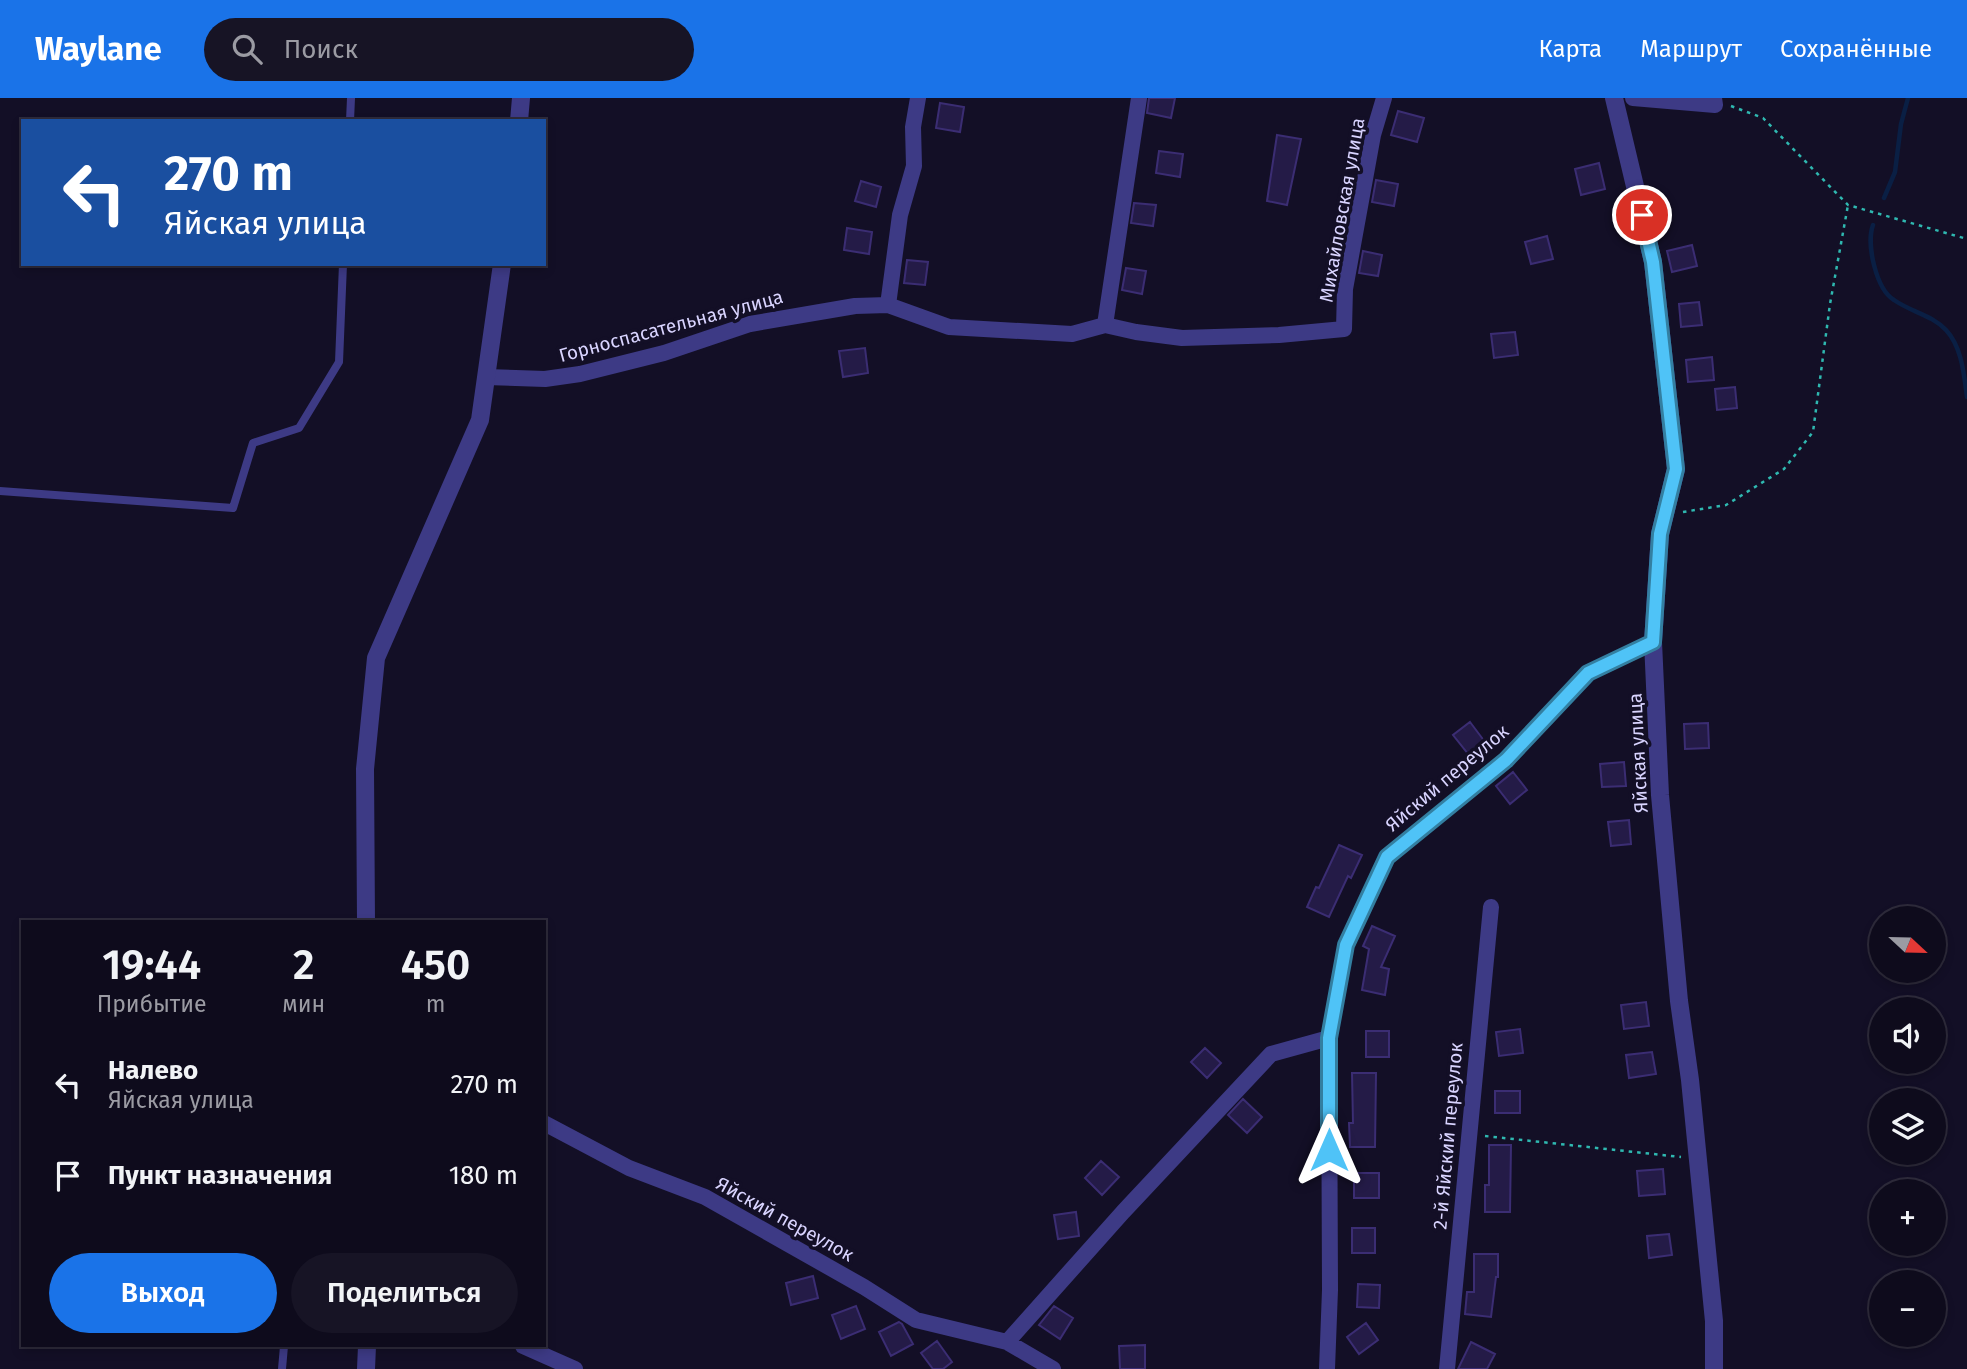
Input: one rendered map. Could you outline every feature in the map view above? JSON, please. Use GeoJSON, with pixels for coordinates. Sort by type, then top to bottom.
{"type":"FeatureCollection","features":[{"type":"Feature","properties":{"kind":"street"},"geometry":{"type":"LineString","coordinates":[[519,119],[521,98]]}},
{"type":"Feature","properties":{"kind":"street"},"geometry":{"type":"LineString","coordinates":[[888,305],[900,215],[914,166],[913,127],[918,98]]}},
{"type":"Feature","properties":{"kind":"street"},"geometry":{"type":"LineString","coordinates":[[1105,325],[1139,98]]}},
{"type":"Feature","properties":{"kind":"street","name":"Михайловская улица"},"geometry":{"type":"LineString","coordinates":[[1344,330],[1345,289],[1373,135],[1384,98]]}},
{"type":"Feature","properties":{"kind":"street","name":"Яйская улица"},"geometry":{"type":"LineString","coordinates":[[1614,98],[1653,262],[1676,469],[1660,534],[1653,642],[1660,795],[1679,1001],[1714,1321],[1714,1369]]}},
{"type":"Feature","properties":{"kind":"street"},"geometry":{"type":"LineString","coordinates":[[1633,98],[1715,105],[1714,99]]}},
{"type":"Feature","properties":{"kind":"street"},"geometry":{"type":"LineString","coordinates":[[366,920],[365,769],[376,658],[480,420],[502,266]]}},
{"type":"Feature","properties":{"kind":"street","name":"Горноспасательная улица"},"geometry":{"type":"LineString","coordinates":[[486,377],[545,379],[580,374],[664,353],[750,324],[855,306],[888,305],[949,327],[1072,334],[1105,325],[1182,338],[1344,330]]}},
{"type":"Feature","properties":{"kind":"street","name":"Яйский переулок"},"geometry":{"type":"LineString","coordinates":[[1327,1369],[1330,1290],[1329,1038],[1346,945],[1387,857],[1506,760],[1588,673],[1653,642]]}},
{"type":"Feature","properties":{"kind":"street","name":"2-й Яйский переулок"},"geometry":{"type":"LineString","coordinates":[[1447,1369],[1491,907]]}},
{"type":"Feature","properties":{"kind":"street"},"geometry":{"type":"LineString","coordinates":[[1007,1342],[1123,1212],[1271,1054],[1329,1038]]}},
{"type":"Feature","properties":{"kind":"street","name":"Яйский переулок"},"geometry":{"type":"LineString","coordinates":[[546,1124],[629,1168],[705,1197],[864,1287],[916,1320],[1007,1342],[1053,1369]]}},
{"type":"Feature","properties":{"kind":"street"},"geometry":{"type":"LineString","coordinates":[[366,1369],[367,1347]]}},
{"type":"Feature","properties":{"kind":"street"},"geometry":{"type":"LineString","coordinates":[[525,1347],[575,1369]]}},
{"type":"Feature","properties":{"kind":"lane"},"geometry":{"type":"LineString","coordinates":[[350,119],[351,98]]}},
{"type":"Feature","properties":{"kind":"lane"},"geometry":{"type":"LineString","coordinates":[[0,491],[233,508],[253,443],[299,428],[339,362],[344,266]]}},
{"type":"Feature","properties":{"kind":"lane"},"geometry":{"type":"LineString","coordinates":[[282,1369],[284,1347]]}},
{"type":"Feature","properties":{"kind":"path"},"geometry":{"type":"LineString","coordinates":[[1714,99],[1763,118],[1848,205],[1967,239]]}},
{"type":"Feature","properties":{"kind":"path"},"geometry":{"type":"LineString","coordinates":[[1665,514],[1726,505],[1784,468],[1813,432],[1829,304],[1848,205]]}},
{"type":"Feature","properties":{"kind":"path"},"geometry":{"type":"LineString","coordinates":[[1469,1134],[1698,1159]]}},
{"type":"Feature","properties":{"kind":"building"},"geometry":{"type":"Polygon","coordinates":[[[1149,98],[1175,98],[1171,118],[1147,113],[1149,98]]]}},
{"type":"Feature","properties":{"kind":"building"},"geometry":{"type":"Polygon","coordinates":[[[940,103],[964,107],[960,132],[936,128],[940,103]]]}},
{"type":"Feature","properties":{"kind":"building"},"geometry":{"type":"Polygon","coordinates":[[[1398,111],[1424,118],[1417,142],[1391,135],[1398,111]]]}},
{"type":"Feature","properties":{"kind":"building"},"geometry":{"type":"Polygon","coordinates":[[[1277,135],[1301,139],[1287,205],[1267,201],[1277,135]]]}},
{"type":"Feature","properties":{"kind":"building"},"geometry":{"type":"Polygon","coordinates":[[[1159,151],[1183,154],[1180,177],[1156,173],[1159,151]]]}},
{"type":"Feature","properties":{"kind":"building"},"geometry":{"type":"Polygon","coordinates":[[[1599,163],[1605,189],[1581,195],[1575,169],[1599,163]]]}},
{"type":"Feature","properties":{"kind":"building"},"geometry":{"type":"Polygon","coordinates":[[[1376,180],[1398,184],[1394,206],[1372,202],[1376,180]]]}},
{"type":"Feature","properties":{"kind":"building"},"geometry":{"type":"Polygon","coordinates":[[[861,181],[881,187],[876,207],[855,201],[861,181]]]}},
{"type":"Feature","properties":{"kind":"building"},"geometry":{"type":"Polygon","coordinates":[[[1134,203],[1156,205],[1153,226],[1131,223],[1134,203]]]}},
{"type":"Feature","properties":{"kind":"building"},"geometry":{"type":"Polygon","coordinates":[[[847,228],[872,232],[869,254],[844,250],[847,228]]]}},
{"type":"Feature","properties":{"kind":"building"},"geometry":{"type":"Polygon","coordinates":[[[1547,236],[1553,259],[1531,264],[1525,242],[1547,236]]]}},
{"type":"Feature","properties":{"kind":"building"},"geometry":{"type":"Polygon","coordinates":[[[1692,245],[1697,266],[1672,272],[1667,251],[1692,245]]]}},
{"type":"Feature","properties":{"kind":"building"},"geometry":{"type":"Polygon","coordinates":[[[1363,251],[1382,255],[1378,276],[1359,273],[1363,251]]]}},
{"type":"Feature","properties":{"kind":"building"},"geometry":{"type":"Polygon","coordinates":[[[907,260],[928,262],[925,285],[904,283],[907,260]]]}},
{"type":"Feature","properties":{"kind":"building"},"geometry":{"type":"Polygon","coordinates":[[[1126,268],[1146,271],[1142,294],[1122,290],[1126,268]]]}},
{"type":"Feature","properties":{"kind":"building"},"geometry":{"type":"Polygon","coordinates":[[[1699,302],[1702,325],[1681,327],[1679,304],[1699,302]]]}},
{"type":"Feature","properties":{"kind":"building"},"geometry":{"type":"Polygon","coordinates":[[[1515,332],[1518,355],[1494,358],[1491,334],[1515,332]]]}},
{"type":"Feature","properties":{"kind":"building"},"geometry":{"type":"Polygon","coordinates":[[[865,348],[868,373],[843,377],[839,351],[865,348]]]}},
{"type":"Feature","properties":{"kind":"building"},"geometry":{"type":"Polygon","coordinates":[[[1712,357],[1714,380],[1688,382],[1686,360],[1712,357]]]}},
{"type":"Feature","properties":{"kind":"building"},"geometry":{"type":"Polygon","coordinates":[[[1735,387],[1737,408],[1717,410],[1715,389],[1735,387]]]}},
{"type":"Feature","properties":{"kind":"building"},"geometry":{"type":"Polygon","coordinates":[[[1470,722],[1485,742],[1469,755],[1453,735],[1470,722]]]}},
{"type":"Feature","properties":{"kind":"building"},"geometry":{"type":"Polygon","coordinates":[[[1708,723],[1709,748],[1685,749],[1684,724],[1708,723]]]}},
{"type":"Feature","properties":{"kind":"building"},"geometry":{"type":"Polygon","coordinates":[[[1624,762],[1626,786],[1602,787],[1600,764],[1624,762]]]}},
{"type":"Feature","properties":{"kind":"building"},"geometry":{"type":"Polygon","coordinates":[[[1513,772],[1527,790],[1510,804],[1496,786],[1513,772]]]}},
{"type":"Feature","properties":{"kind":"building"},"geometry":{"type":"Polygon","coordinates":[[[1629,820],[1631,844],[1611,846],[1608,822],[1629,820]]]}},
{"type":"Feature","properties":{"kind":"building"},"geometry":{"type":"Polygon","coordinates":[[[1339,845],[1362,855],[1351,878],[1348,876],[1329,917],[1307,907],[1339,845]]]}},
{"type":"Feature","properties":{"kind":"building"},"geometry":{"type":"Polygon","coordinates":[[[1372,926],[1395,936],[1381,967],[1389,969],[1385,995],[1362,990],[1369,949],[1363,946],[1372,926]]]}},
{"type":"Feature","properties":{"kind":"building"},"geometry":{"type":"Polygon","coordinates":[[[1646,1002],[1649,1026],[1624,1029],[1621,1005],[1646,1002]]]}},
{"type":"Feature","properties":{"kind":"building"},"geometry":{"type":"Polygon","coordinates":[[[1520,1029],[1523,1053],[1499,1056],[1496,1032],[1520,1029]]]}},
{"type":"Feature","properties":{"kind":"building"},"geometry":{"type":"Polygon","coordinates":[[[1366,1031],[1389,1031],[1389,1057],[1366,1057],[1366,1031]]]}},
{"type":"Feature","properties":{"kind":"building"},"geometry":{"type":"Polygon","coordinates":[[[1205,1048],[1221,1063],[1207,1078],[1191,1062],[1205,1048]]]}},
{"type":"Feature","properties":{"kind":"building"},"geometry":{"type":"Polygon","coordinates":[[[1652,1052],[1656,1074],[1629,1078],[1626,1055],[1652,1052]]]}},
{"type":"Feature","properties":{"kind":"building"},"geometry":{"type":"Polygon","coordinates":[[[1352,1073],[1376,1073],[1375,1147],[1350,1147],[1349,1123],[1353,1123],[1352,1073]]]}},
{"type":"Feature","properties":{"kind":"building"},"geometry":{"type":"Polygon","coordinates":[[[1495,1091],[1520,1091],[1520,1113],[1495,1113],[1495,1091]]]}},
{"type":"Feature","properties":{"kind":"building"},"geometry":{"type":"Polygon","coordinates":[[[1243,1099],[1262,1117],[1247,1133],[1228,1115],[1243,1099]]]}},
{"type":"Feature","properties":{"kind":"building"},"geometry":{"type":"Polygon","coordinates":[[[1489,1145],[1511,1145],[1510,1212],[1485,1212],[1485,1185],[1489,1185],[1489,1145]]]}},
{"type":"Feature","properties":{"kind":"building"},"geometry":{"type":"Polygon","coordinates":[[[1101,1161],[1119,1177],[1102,1195],[1085,1178],[1101,1161]]]}},
{"type":"Feature","properties":{"kind":"building"},"geometry":{"type":"Polygon","coordinates":[[[1663,1169],[1665,1194],[1639,1196],[1637,1171],[1663,1169]]]}},
{"type":"Feature","properties":{"kind":"building"},"geometry":{"type":"Polygon","coordinates":[[[1354,1173],[1379,1173],[1379,1198],[1354,1198],[1354,1173]]]}},
{"type":"Feature","properties":{"kind":"building"},"geometry":{"type":"Polygon","coordinates":[[[1076,1212],[1079,1236],[1058,1239],[1054,1215],[1076,1212]]]}},
{"type":"Feature","properties":{"kind":"building"},"geometry":{"type":"Polygon","coordinates":[[[1352,1228],[1375,1228],[1375,1253],[1352,1253],[1352,1228]]]}},
{"type":"Feature","properties":{"kind":"building"},"geometry":{"type":"Polygon","coordinates":[[[1669,1234],[1672,1255],[1649,1258],[1647,1236],[1669,1234]]]}},
{"type":"Feature","properties":{"kind":"building"},"geometry":{"type":"Polygon","coordinates":[[[1474,1254],[1498,1254],[1498,1277],[1491,1317],[1465,1314],[1467,1292],[1474,1292],[1474,1254]]]}},
{"type":"Feature","properties":{"kind":"building"},"geometry":{"type":"Polygon","coordinates":[[[813,1276],[818,1298],[791,1305],[786,1283],[813,1276]]]}},
{"type":"Feature","properties":{"kind":"building"},"geometry":{"type":"Polygon","coordinates":[[[1358,1284],[1380,1285],[1379,1308],[1357,1307],[1358,1284]]]}},
{"type":"Feature","properties":{"kind":"building"},"geometry":{"type":"Polygon","coordinates":[[[856,1306],[865,1329],[841,1339],[832,1315],[856,1306]]]}},
{"type":"Feature","properties":{"kind":"building"},"geometry":{"type":"Polygon","coordinates":[[[1054,1306],[1073,1318],[1060,1339],[1039,1325],[1054,1306]]]}},
{"type":"Feature","properties":{"kind":"building"},"geometry":{"type":"Polygon","coordinates":[[[899,1322],[913,1344],[891,1356],[879,1332],[899,1322]]]}},
{"type":"Feature","properties":{"kind":"building"},"geometry":{"type":"Polygon","coordinates":[[[1366,1323],[1378,1340],[1359,1354],[1347,1337],[1366,1323]]]}},
{"type":"Feature","properties":{"kind":"building"},"geometry":{"type":"Polygon","coordinates":[[[937,1341],[952,1362],[943,1369],[933,1369],[921,1353],[937,1341]]]}},
{"type":"Feature","properties":{"kind":"building"},"geometry":{"type":"Polygon","coordinates":[[[1471,1342],[1495,1354],[1487,1369],[1458,1369],[1471,1342]]]}},
{"type":"Feature","properties":{"kind":"building"},"geometry":{"type":"Polygon","coordinates":[[[1145,1345],[1145,1369],[1120,1369],[1119,1346],[1145,1345]]]}},
{"type":"Feature","properties":{"kind":"waterway"},"geometry":{"type":"LineString","coordinates":[[1884,198],[1895,172],[1901,124],[1908,98]]}},
{"type":"Feature","properties":{"kind":"waterway"},"geometry":{"type":"LineString","coordinates":[[1873,225],[1872,254],[1882,286],[1894,300],[1946,330],[1956,345],[1967,397]]}},
{"type":"Feature","properties":{"kind":"route"},"geometry":{"type":"LineString","coordinates":[[1329,1150],[1329,1038],[1346,945],[1387,857],[1506,760],[1588,673],[1653,642],[1660,534],[1676,469],[1653,262],[1642,215]]}}]}
